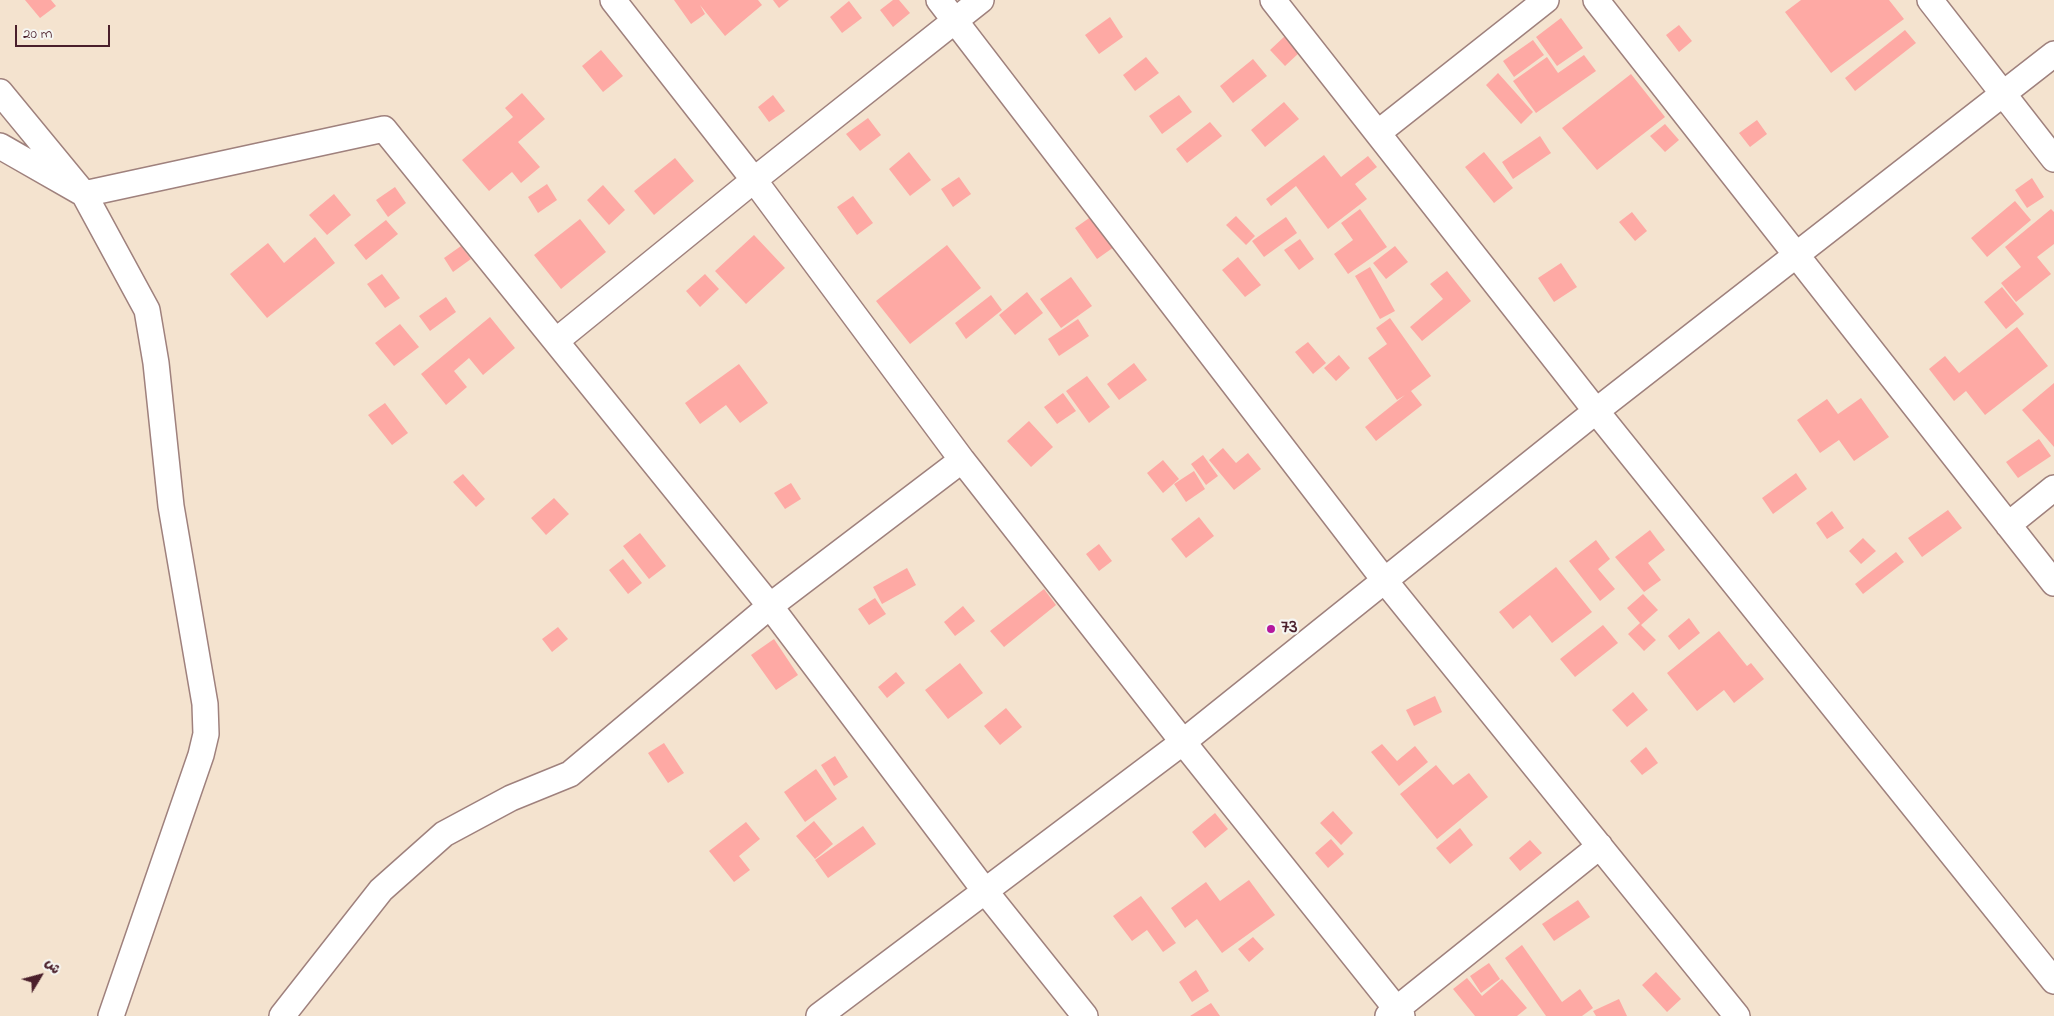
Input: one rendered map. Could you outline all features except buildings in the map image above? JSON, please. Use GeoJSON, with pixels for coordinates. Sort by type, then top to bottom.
{"type":"FeatureCollection","features":[{"type":"Feature","properties":{"kind":"street"},"geometry":{"type":"LineString","coordinates":[[613,0],[754,180],[962,460],[1396,1014],[1600,846]]}},
{"type":"Feature","properties":{"kind":"street"},"geometry":{"type":"LineString","coordinates":[[939,0],[1385,581],[1737,1016]]}},
{"type":"Feature","properties":{"kind":"street"},"geometry":{"type":"LineString","coordinates":[[556,341],[754,180],[981,0]]}},
{"type":"Feature","properties":{"kind":"street"},"geometry":{"type":"LineString","coordinates":[[1273,0],[1379,132],[1596,410],[2054,981]]}},
{"type":"Feature","properties":{"kind":"street"},"geometry":{"type":"LineString","coordinates":[[1379,132],[1546,0]]}},
{"type":"Feature","properties":{"kind":"street"},"geometry":{"type":"LineString","coordinates":[[1596,0],[2054,583]]}},
{"type":"Feature","properties":{"kind":"street"},"geometry":{"type":"LineString","coordinates":[[1930,0],[2054,158]]}},
{"type":"Feature","properties":{"kind":"street"},"geometry":{"type":"LineString","coordinates":[[819,1016],[1184,742],[1596,410],[2054,54]]}},
{"type":"Feature","properties":{"kind":"street"},"geometry":{"type":"LineString","coordinates":[[0,92],[84,194],[146,310],[156,363],[171,506],[205,704],[206,734],[201,756],[111,1016]]}},
{"type":"Feature","properties":{"kind":"street"},"geometry":{"type":"LineString","coordinates":[[0,146],[84,194],[384,129],[770,606],[985,891],[1085,1016]]}},
{"type":"Feature","properties":{"kind":"street"},"geometry":{"type":"LineString","coordinates":[[282,1016],[381,890],[444,834],[511,798],[570,774],[770,606],[962,460]]}},
{"type":"Feature","properties":{"kind":"street"},"geometry":{"type":"LineString","coordinates":[[2008,526],[2054,488]]}},
{"type":"Feature","properties":{"kind":"place","name":"73"},"geometry":{"type":"Point","coordinates":[1271,629]}}]}
